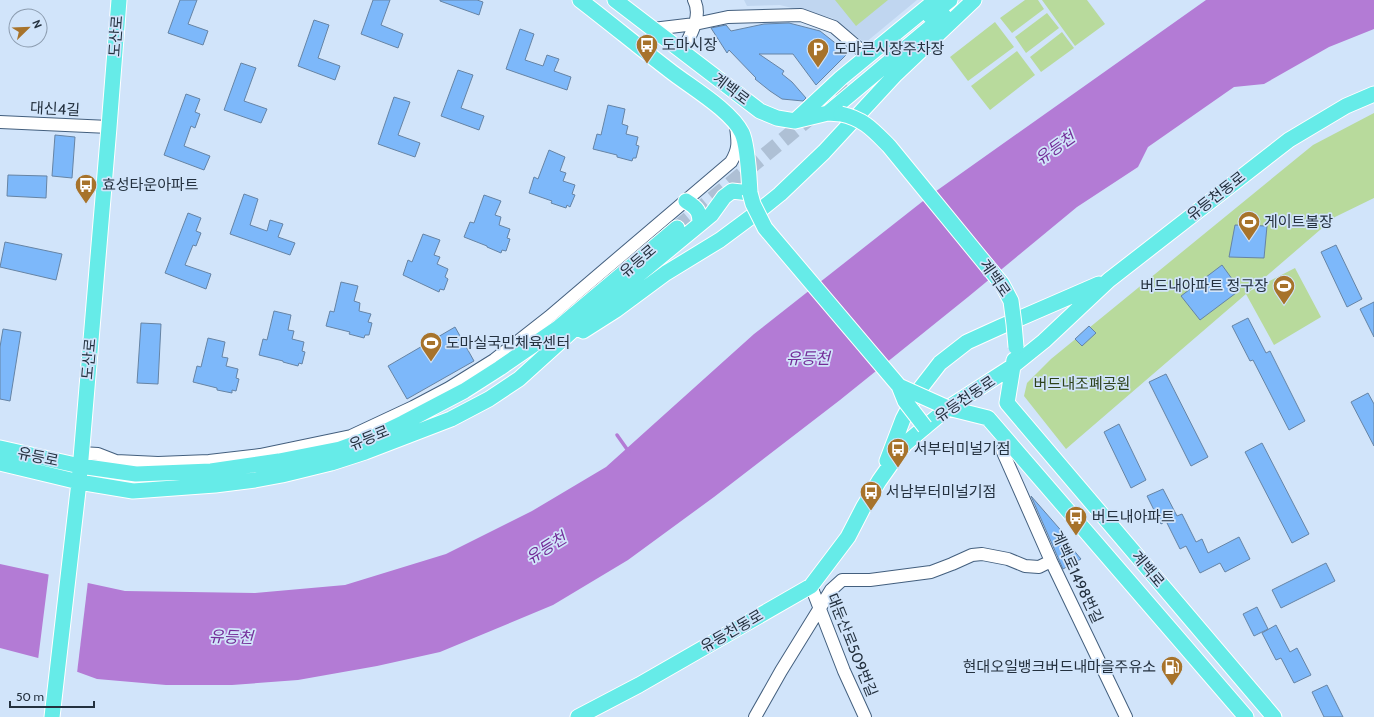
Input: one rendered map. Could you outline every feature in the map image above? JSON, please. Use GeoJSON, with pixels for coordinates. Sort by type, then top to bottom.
{"type":"FeatureCollection","features":[{"type":"Feature","properties":{"kind":"main road","name":"도산로"},"geometry":{"type":"LineString","coordinates":[[52,717],[79,484],[109,127],[118,0]]}},
{"type":"Feature","properties":{"kind":"main road","name":"계백로"},"geometry":{"type":"LineString","coordinates":[[580,0],[723,111],[735,122],[742,134],[745,146],[752,204],[765,228],[899,386],[948,408],[988,418],[1246,717]]}},
{"type":"Feature","properties":{"kind":"main road","name":"계백로"},"geometry":{"type":"LineString","coordinates":[[614,0],[760,111],[777,118],[795,121],[835,114],[852,117],[871,128],[894,152],[1002,284],[1011,301],[1016,347],[1007,403],[1274,717]]}},
{"type":"Feature","properties":{"kind":"main road"},"geometry":{"type":"LineString","coordinates":[[795,121],[834,85],[936,0]]}},
{"type":"Feature","properties":{"kind":"main road"},"geometry":{"type":"LineString","coordinates":[[853,82],[950,0]]}},
{"type":"Feature","properties":{"kind":"main road"},"geometry":{"type":"LineString","coordinates":[[835,114],[847,98],[965,0]]}},
{"type":"Feature","properties":{"kind":"main road"},"geometry":{"type":"LineString","coordinates":[[551,351],[616,310],[666,274],[720,240],[759,211],[824,152],[896,74],[974,0]]}},
{"type":"Feature","properties":{"kind":"main road"},"geometry":{"type":"LineString","coordinates":[[834,85],[835,90],[847,98]]}},
{"type":"Feature","properties":{"kind":"main road","name":"유등천동로"},"geometry":{"type":"LineString","coordinates":[[578,717],[639,685],[811,586],[848,537],[879,481],[906,444],[924,427],[948,408],[1013,366],[1044,341],[1109,280],[1290,140],[1346,106],[1374,94]]}},
{"type":"Feature","properties":{"kind":"main road"},"geometry":{"type":"LineString","coordinates":[[551,351],[592,313],[711,215],[724,197],[732,191],[750,193]]}},
{"type":"Feature","properties":{"kind":"main road"},"geometry":{"type":"LineString","coordinates":[[686,201],[700,214],[700,224]]}},
{"type":"Feature","properties":{"kind":"main road","name":"유등로"},"geometry":{"type":"LineString","coordinates":[[0,448],[81,459],[136,474],[170,473],[238,467],[279,461],[323,447],[340,449],[404,423],[464,391],[500,368],[558,328],[677,228]]}},
{"type":"Feature","properties":{"kind":"main road"},"geometry":{"type":"LineString","coordinates":[[879,481],[903,419],[916,394],[940,363],[967,342],[1007,323],[1109,280]]}},
{"type":"Feature","properties":{"kind":"main road","name":"유등로"},"geometry":{"type":"LineString","coordinates":[[0,463],[79,484],[133,491],[215,485],[282,475],[365,452],[451,419],[519,379],[551,351]]}},
{"type":"Feature","properties":{"kind":"main road"},"geometry":{"type":"LineString","coordinates":[[899,386],[905,401],[924,427]]}},
{"type":"Feature","properties":{"kind":"street"},"geometry":{"type":"LineString","coordinates":[[682,52],[695,24],[697,6],[694,0]]}},
{"type":"Feature","properties":{"kind":"street"},"geometry":{"type":"LineString","coordinates":[[652,29],[695,24],[728,17],[801,15],[834,27],[868,56]]}},
{"type":"Feature","properties":{"kind":"street","name":"대신4길"},"geometry":{"type":"LineString","coordinates":[[0,122],[109,127]]}},
{"type":"Feature","properties":{"kind":"street"},"geometry":{"type":"LineString","coordinates":[[323,447],[351,436],[407,410],[449,388],[494,360],[549,318],[731,162],[736,154],[738,142],[735,122]]}},
{"type":"Feature","properties":{"kind":"street","name":"계백로1498번길"},"geometry":{"type":"LineString","coordinates":[[1002,450],[1051,561],[1126,717]]}},
{"type":"Feature","properties":{"kind":"street"},"geometry":{"type":"LineString","coordinates":[[756,717],[781,671],[831,590],[842,580],[870,580],[931,572],[972,555],[982,554],[1008,559],[1025,566],[1039,567],[1051,561]]}},
{"type":"Feature","properties":{"kind":"street","name":"대둔산로509번길"},"geometry":{"type":"LineString","coordinates":[[811,586],[844,671],[865,717]]}},
{"type":"Feature","properties":{"kind":"shaded area"},"geometry":{"type":"Polygon","coordinates":[[[744,0],[917,0],[865,43],[832,18],[780,5],[747,6],[744,0]]]}},
{"type":"Feature","properties":{"kind":"green space"},"geometry":{"type":"Polygon","coordinates":[[[835,0],[888,0],[856,26],[835,0]]]}},
{"type":"Feature","properties":{"kind":"green space"},"geometry":{"type":"Polygon","coordinates":[[[1025,0],[1038,0],[1044,9],[1012,33],[1000,18],[1025,0]]]}},
{"type":"Feature","properties":{"kind":"green space"},"geometry":{"type":"Polygon","coordinates":[[[1042,0],[1087,0],[1105,24],[1075,46],[1042,0]]]}},
{"type":"Feature","properties":{"kind":"green space"},"geometry":{"type":"Polygon","coordinates":[[[1047,13],[1059,28],[1026,53],[1015,37],[1047,13]]]}},
{"type":"Feature","properties":{"kind":"green space"},"geometry":{"type":"Polygon","coordinates":[[[995,22],[1014,47],[968,81],[950,57],[995,22]]]}},
{"type":"Feature","properties":{"kind":"green space"},"geometry":{"type":"Polygon","coordinates":[[[1062,32],[1074,48],[1041,72],[1030,57],[1062,32]]]}},
{"type":"Feature","properties":{"kind":"green space"},"geometry":{"type":"Polygon","coordinates":[[[1017,51],[1035,75],[990,110],[971,86],[1017,51]]]}},
{"type":"Feature","properties":{"kind":"green space","name":"버드내조폐공원"},"geometry":{"type":"Polygon","coordinates":[[[1374,113],[1374,198],[1335,217],[1248,292],[1295,268],[1321,317],[1274,345],[1246,294],[1066,449],[1024,396],[1027,383],[1051,359],[1313,145],[1374,113]]]}},
{"type":"Feature","properties":{"kind":"water","name":"유등천"},"geometry":{"type":"Polygon","coordinates":[[[1206,0],[1374,0],[1374,29],[1329,47],[1264,84],[1234,87],[1148,147],[1138,167],[1077,207],[840,400],[714,497],[628,560],[553,605],[440,652],[377,666],[298,680],[232,685],[166,685],[97,679],[42,659],[0,648],[0,564],[125,591],[255,593],[345,585],[446,554],[532,511],[606,467],[754,334],[932,194],[1206,0]]]}},
{"type":"Feature","properties":{"kind":"pier"},"geometry":{"type":"Polygon","coordinates":[[[49,572],[88,581],[77,673],[38,660],[49,572]]]}},
{"type":"Feature","properties":{"kind":"building"},"geometry":{"type":"Polygon","coordinates":[[[180,0],[197,0],[188,24],[208,31],[203,45],[168,33],[180,0]]]}},
{"type":"Feature","properties":{"kind":"building"},"geometry":{"type":"Polygon","coordinates":[[[373,0],[390,0],[381,25],[403,34],[398,48],[361,34],[373,0]]]}},
{"type":"Feature","properties":{"kind":"building"},"geometry":{"type":"Polygon","coordinates":[[[440,0],[477,0],[483,2],[479,15],[440,0]]]}},
{"type":"Feature","properties":{"kind":"building"},"geometry":{"type":"Polygon","coordinates":[[[314,20],[329,25],[318,58],[340,66],[335,80],[298,66],[314,20]]]}},
{"type":"Feature","properties":{"kind":"building"},"geometry":{"type":"Polygon","coordinates":[[[789,23],[820,31],[848,53],[816,85],[793,54],[759,54],[784,71],[782,74],[792,82],[806,98],[803,101],[782,99],[770,91],[755,79],[756,78],[729,50],[727,53],[711,28],[726,25],[731,31],[764,24],[789,23]]]}},
{"type":"Feature","properties":{"kind":"building"},"geometry":{"type":"Polygon","coordinates":[[[520,29],[534,34],[525,60],[543,66],[547,55],[559,59],[554,71],[571,77],[567,90],[506,69],[520,29]]]}},
{"type":"Feature","properties":{"kind":"building"},"geometry":{"type":"Polygon","coordinates":[[[241,63],[256,68],[244,101],[267,109],[261,123],[224,110],[241,63]]]}},
{"type":"Feature","properties":{"kind":"building"},"geometry":{"type":"Polygon","coordinates":[[[458,70],[473,75],[461,108],[484,116],[479,130],[441,116],[458,70]]]}},
{"type":"Feature","properties":{"kind":"building"},"geometry":{"type":"Polygon","coordinates":[[[186,94],[200,99],[195,112],[200,114],[195,128],[191,126],[184,146],[210,156],[204,170],[164,155],[186,94]]]}},
{"type":"Feature","properties":{"kind":"building"},"geometry":{"type":"Polygon","coordinates":[[[394,97],[410,102],[398,135],[420,143],[415,157],[378,144],[394,97]]]}},
{"type":"Feature","properties":{"kind":"building"},"geometry":{"type":"Polygon","coordinates":[[[608,105],[625,109],[622,124],[628,126],[626,134],[638,137],[636,145],[639,146],[636,158],[633,158],[632,161],[617,157],[617,155],[593,149],[597,134],[601,135],[608,105]]]}},
{"type":"Feature","properties":{"kind":"building"},"geometry":{"type":"Polygon","coordinates":[[[55,135],[75,137],[72,178],[52,176],[55,135]]]}},
{"type":"Feature","properties":{"kind":"building"},"geometry":{"type":"Polygon","coordinates":[[[549,150],[565,157],[560,171],[566,173],[563,181],[575,185],[572,194],[575,195],[570,207],[567,205],[566,208],[551,203],[552,201],[529,193],[534,177],[538,179],[549,150]]]}},
{"type":"Feature","properties":{"kind":"building"},"geometry":{"type":"Polygon","coordinates":[[[8,175],[47,176],[46,198],[7,196],[8,175]]]}},
{"type":"Feature","properties":{"kind":"building"},"geometry":{"type":"Polygon","coordinates":[[[244,194],[258,199],[250,225],[267,231],[270,220],[283,224],[278,237],[295,243],[290,255],[230,234],[244,194]]]}},
{"type":"Feature","properties":{"kind":"building"},"geometry":{"type":"Polygon","coordinates":[[[484,195],[501,201],[495,215],[501,217],[499,225],[510,229],[507,238],[510,239],[506,251],[502,250],[501,253],[464,237],[470,222],[474,223],[484,195]]]}},
{"type":"Feature","properties":{"kind":"building"},"geometry":{"type":"Polygon","coordinates":[[[188,213],[201,218],[196,231],[201,233],[196,246],[193,245],[185,265],[211,274],[206,289],[165,273],[188,213]]]}},
{"type":"Feature","properties":{"kind":"building","name":"게이트볼장"},"geometry":{"type":"Polygon","coordinates":[[[1235,225],[1267,226],[1264,258],[1229,257],[1235,225]]]}},
{"type":"Feature","properties":{"kind":"building"},"geometry":{"type":"Polygon","coordinates":[[[423,234],[440,240],[434,255],[440,257],[437,264],[448,269],[445,277],[448,279],[444,290],[440,289],[439,292],[403,275],[408,260],[412,262],[423,234]]]}},
{"type":"Feature","properties":{"kind":"building"},"geometry":{"type":"Polygon","coordinates":[[[5,242],[62,254],[56,280],[0,267],[5,242]]]}},
{"type":"Feature","properties":{"kind":"building"},"geometry":{"type":"Polygon","coordinates":[[[1336,245],[1362,299],[1347,307],[1321,252],[1336,245]]]}},
{"type":"Feature","properties":{"kind":"building"},"geometry":{"type":"Polygon","coordinates":[[[1222,265],[1240,290],[1200,320],[1181,296],[1222,265]]]}},
{"type":"Feature","properties":{"kind":"building"},"geometry":{"type":"Polygon","coordinates":[[[341,282],[358,286],[354,301],[360,303],[359,311],[371,314],[368,322],[372,323],[369,335],[365,335],[364,338],[349,334],[350,332],[326,326],[330,311],[334,312],[341,282]]]}},
{"type":"Feature","properties":{"kind":"building"},"geometry":{"type":"Polygon","coordinates":[[[1374,302],[1374,337],[1360,309],[1374,302]]]}},
{"type":"Feature","properties":{"kind":"building"},"geometry":{"type":"Polygon","coordinates":[[[274,311],[291,315],[288,330],[294,331],[292,339],[304,342],[302,351],[305,352],[302,364],[299,363],[298,366],[259,355],[263,339],[267,340],[274,311]]]}},
{"type":"Feature","properties":{"kind":"building"},"geometry":{"type":"Polygon","coordinates":[[[1248,318],[1266,353],[1270,351],[1305,421],[1289,430],[1253,360],[1250,361],[1232,326],[1248,318]]]}},
{"type":"Feature","properties":{"kind":"building"},"geometry":{"type":"Polygon","coordinates":[[[141,323],[161,324],[158,384],[137,383],[141,323]]]}},
{"type":"Feature","properties":{"kind":"building"},"geometry":{"type":"Polygon","coordinates":[[[1089,326],[1096,333],[1082,346],[1075,339],[1089,326]]]}},
{"type":"Feature","properties":{"kind":"building","name":"도마실국민체육센터"},"geometry":{"type":"Polygon","coordinates":[[[455,327],[474,361],[407,399],[388,366],[455,327]]]}},
{"type":"Feature","properties":{"kind":"building"},"geometry":{"type":"Polygon","coordinates":[[[3,329],[21,332],[10,401],[0,399],[0,347],[3,329]]]}},
{"type":"Feature","properties":{"kind":"building"},"geometry":{"type":"Polygon","coordinates":[[[208,338],[225,342],[222,357],[228,358],[226,366],[238,369],[236,378],[239,379],[236,391],[232,390],[232,393],[193,382],[197,366],[201,367],[208,338]]]}},
{"type":"Feature","properties":{"kind":"building"},"geometry":{"type":"Polygon","coordinates":[[[1166,374],[1208,457],[1191,466],[1149,382],[1166,374]]]}},
{"type":"Feature","properties":{"kind":"building"},"geometry":{"type":"Polygon","coordinates":[[[1368,393],[1374,404],[1374,446],[1351,402],[1368,393]]]}},
{"type":"Feature","properties":{"kind":"building"},"geometry":{"type":"Polygon","coordinates":[[[1119,424],[1146,480],[1131,488],[1104,432],[1119,424]]]}},
{"type":"Feature","properties":{"kind":"building"},"geometry":{"type":"Polygon","coordinates":[[[1262,443],[1309,534],[1292,543],[1245,452],[1262,443]]]}},
{"type":"Feature","properties":{"kind":"building"},"geometry":{"type":"Polygon","coordinates":[[[1163,489],[1177,516],[1182,514],[1196,542],[1202,539],[1208,553],[1239,537],[1250,559],[1225,572],[1220,563],[1200,573],[1186,546],[1180,549],[1166,521],[1161,524],[1147,496],[1163,489]]]}},
{"type":"Feature","properties":{"kind":"building"},"geometry":{"type":"Polygon","coordinates":[[[1031,496],[1065,535],[1062,536],[1081,559],[1063,569],[1031,496]]]}},
{"type":"Feature","properties":{"kind":"building"},"geometry":{"type":"Polygon","coordinates":[[[1326,563],[1335,581],[1281,608],[1272,590],[1326,563]]]}},
{"type":"Feature","properties":{"kind":"building"},"geometry":{"type":"Polygon","coordinates":[[[1257,607],[1268,629],[1254,636],[1243,614],[1257,607]]]}},
{"type":"Feature","properties":{"kind":"building"},"geometry":{"type":"Polygon","coordinates":[[[1276,625],[1290,652],[1297,648],[1311,675],[1294,683],[1281,658],[1276,660],[1262,633],[1276,625]]]}},
{"type":"Feature","properties":{"kind":"building"},"geometry":{"type":"Polygon","coordinates":[[[1327,685],[1343,717],[1324,717],[1312,692],[1327,685]]]}},
{"type":"Feature","properties":{"kind":"waterway"},"geometry":{"type":"LineString","coordinates":[[617,435],[629,452]]}},
{"type":"Feature","properties":{"kind":"tunnel"},"geometry":{"type":"LineString","coordinates":[[677,228],[853,82]]}},
{"type":"Feature","properties":{"kind":"place","name":"도마시장"},"geometry":{"type":"Point","coordinates":[647,64]}},
{"type":"Feature","properties":{"kind":"place","name":"도마큰시장주차장"},"geometry":{"type":"Point","coordinates":[818,68]}},
{"type":"Feature","properties":{"kind":"place","name":"효성타운아파트"},"geometry":{"type":"Point","coordinates":[86,204]}},
{"type":"Feature","properties":{"kind":"place","name":"게이트볼장"},"geometry":{"type":"Point","coordinates":[1249,242]}},
{"type":"Feature","properties":{"kind":"place","name":"버드내아파트 정구장"},"geometry":{"type":"Point","coordinates":[1284,306]}},
{"type":"Feature","properties":{"kind":"place","name":"도마실국민체육센터"},"geometry":{"type":"Point","coordinates":[431,362]}},
{"type":"Feature","properties":{"kind":"place","name":"서부터미널기점"},"geometry":{"type":"Point","coordinates":[898,468]}},
{"type":"Feature","properties":{"kind":"place","name":"서남부터미널기점"},"geometry":{"type":"Point","coordinates":[871,512]}},
{"type":"Feature","properties":{"kind":"place","name":"버드내아파트"},"geometry":{"type":"Point","coordinates":[1076,536]}},
{"type":"Feature","properties":{"kind":"place","name":"현대오일뱅크버드내마을주유소"},"geometry":{"type":"Point","coordinates":[1172,686]}}]}
